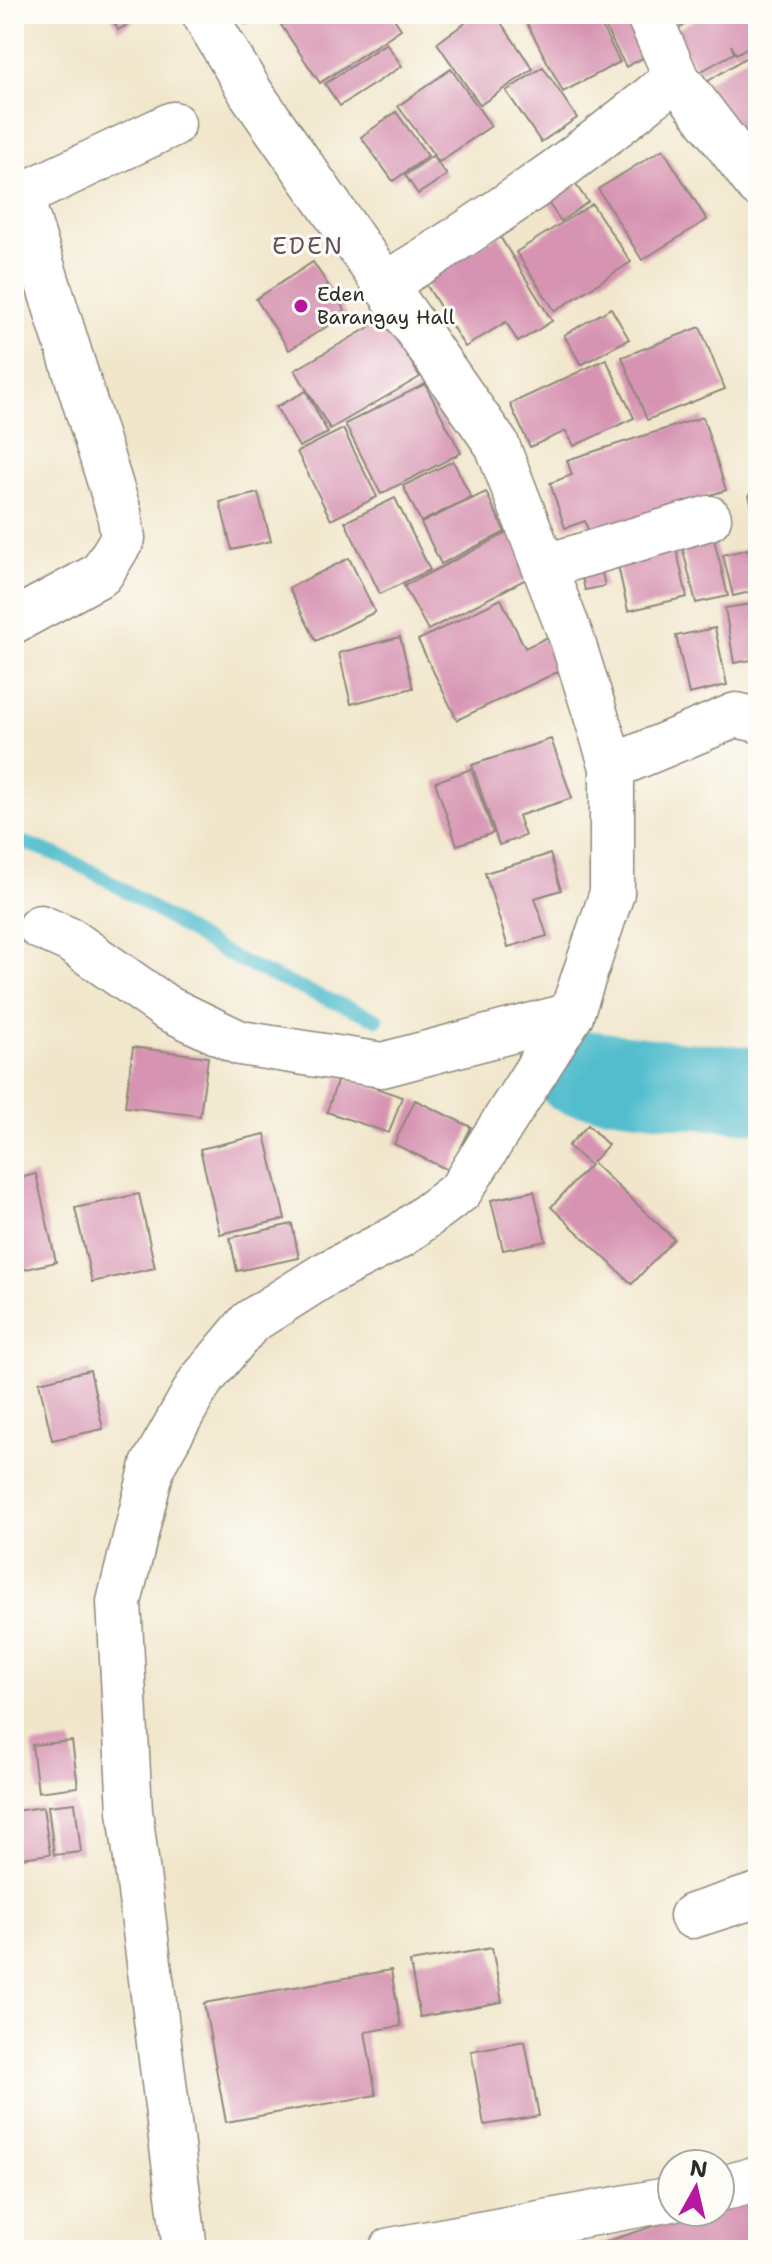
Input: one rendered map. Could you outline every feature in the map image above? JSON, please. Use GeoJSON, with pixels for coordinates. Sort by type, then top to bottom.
{"type":"FeatureCollection","features":[{"type":"Feature","properties":{"kind":"street"},"geometry":{"type":"LineString","coordinates":[[185,2250],[130,1811],[119,1602],[153,1465],[200,1382],[250,1322],[324,1275],[400,1236],[460,1191],[571,1015],[612,893],[612,767],[546,566],[497,445],[251,93],[204,14]]}},
{"type":"Feature","properties":{"kind":"street"},"geometry":{"type":"LineString","coordinates":[[648,14],[676,77],[758,185]]}},
{"type":"Feature","properties":{"kind":"street"},"geometry":{"type":"LineString","coordinates":[[384,285],[445,248],[610,133],[676,77]]}},
{"type":"Feature","properties":{"kind":"street"},"geometry":{"type":"LineString","coordinates":[[14,621],[101,574],[123,538],[119,512],[17,198],[173,124]]}},
{"type":"Feature","properties":{"kind":"street"},"geometry":{"type":"LineString","coordinates":[[546,566],[709,518]]}},
{"type":"Feature","properties":{"kind":"street"},"geometry":{"type":"LineString","coordinates":[[612,767],[736,715],[758,720]]}},
{"type":"Feature","properties":{"kind":"street"},"geometry":{"type":"LineString","coordinates":[[40,927],[70,940],[167,1008],[240,1043],[382,1065],[571,1015]]}},
{"type":"Feature","properties":{"kind":"street"},"geometry":{"type":"LineString","coordinates":[[692,1916],[758,1895]]}},
{"type":"Feature","properties":{"kind":"street"},"geometry":{"type":"LineString","coordinates":[[736,2184],[758,2178]]}},
{"type":"Feature","properties":{"kind":"street"},"geometry":{"type":"LineString","coordinates":[[391,2250],[656,2202]]}},
{"type":"Feature","properties":{"kind":"building"},"geometry":{"type":"Polygon","coordinates":[[[110,14],[129,14],[133,22],[118,30],[110,14]]]}},
{"type":"Feature","properties":{"kind":"building"},"geometry":{"type":"Polygon","coordinates":[[[240,14],[267,14],[245,24],[240,14]]]}},
{"type":"Feature","properties":{"kind":"building"},"geometry":{"type":"Polygon","coordinates":[[[297,14],[391,14],[401,29],[320,83],[281,25],[297,14]]]}},
{"type":"Feature","properties":{"kind":"building"},"geometry":{"type":"Polygon","coordinates":[[[478,14],[495,14],[533,69],[480,105],[437,43],[478,14]]]}},
{"type":"Feature","properties":{"kind":"building"},"geometry":{"type":"Polygon","coordinates":[[[522,14],[595,14],[620,62],[563,92],[522,14]]]}},
{"type":"Feature","properties":{"kind":"building"},"geometry":{"type":"Polygon","coordinates":[[[598,14],[634,14],[654,52],[626,67],[598,14]]]}},
{"type":"Feature","properties":{"kind":"building"},"geometry":{"type":"Polygon","coordinates":[[[705,14],[758,14],[758,41],[736,54],[731,45],[734,53],[698,73],[674,31],[705,14]]]}},
{"type":"Feature","properties":{"kind":"building"},"geometry":{"type":"Polygon","coordinates":[[[386,43],[402,66],[340,106],[325,84],[386,43]]]}},
{"type":"Feature","properties":{"kind":"building"},"geometry":{"type":"Polygon","coordinates":[[[758,50],[758,128],[741,139],[705,83],[758,50]]]}},
{"type":"Feature","properties":{"kind":"building"},"geometry":{"type":"Polygon","coordinates":[[[543,67],[577,118],[541,142],[506,91],[543,67]]]}},
{"type":"Feature","properties":{"kind":"building"},"geometry":{"type":"Polygon","coordinates":[[[451,69],[491,126],[439,162],[398,106],[451,69]]]}},
{"type":"Feature","properties":{"kind":"building"},"geometry":{"type":"Polygon","coordinates":[[[396,112],[428,156],[393,181],[361,137],[396,112]]]}},
{"type":"Feature","properties":{"kind":"building"},"geometry":{"type":"Polygon","coordinates":[[[663,149],[707,220],[642,260],[598,189],[663,149]]]}},
{"type":"Feature","properties":{"kind":"building"},"geometry":{"type":"Polygon","coordinates":[[[432,156],[447,175],[418,194],[405,175],[432,156]]]}},
{"type":"Feature","properties":{"kind":"building"},"geometry":{"type":"Polygon","coordinates":[[[566,171],[588,202],[561,221],[539,190],[566,171]]]}},
{"type":"Feature","properties":{"kind":"building"},"geometry":{"type":"Polygon","coordinates":[[[592,204],[631,262],[555,311],[516,252],[592,204]]]}},
{"type":"Feature","properties":{"kind":"building"},"geometry":{"type":"Polygon","coordinates":[[[499,235],[552,321],[518,342],[506,322],[465,347],[424,281],[499,235]]]}},
{"type":"Feature","properties":{"kind":"building","name":"Eden Barangay Hall"},"geometry":{"type":"Polygon","coordinates":[[[313,262],[347,314],[289,350],[256,299],[313,262]]]}},
{"type":"Feature","properties":{"kind":"building"},"geometry":{"type":"Polygon","coordinates":[[[611,308],[629,339],[581,365],[564,335],[611,308]]]}},
{"type":"Feature","properties":{"kind":"building"},"geometry":{"type":"Polygon","coordinates":[[[385,318],[420,377],[330,429],[295,370],[385,318]]]}},
{"type":"Feature","properties":{"kind":"building"},"geometry":{"type":"Polygon","coordinates":[[[700,327],[725,389],[647,420],[622,357],[700,327]]]}},
{"type":"Feature","properties":{"kind":"building"},"geometry":{"type":"Polygon","coordinates":[[[606,359],[634,418],[574,446],[566,431],[530,447],[510,404],[606,359]]]}},
{"type":"Feature","properties":{"kind":"building"},"geometry":{"type":"Polygon","coordinates":[[[425,384],[461,453],[381,494],[345,424],[425,384]]]}},
{"type":"Feature","properties":{"kind":"building"},"geometry":{"type":"Polygon","coordinates":[[[306,391],[328,433],[299,447],[276,407],[306,391]]]}},
{"type":"Feature","properties":{"kind":"building"},"geometry":{"type":"Polygon","coordinates":[[[703,417],[726,490],[589,534],[585,521],[565,528],[550,483],[572,475],[567,460],[703,417]]]}},
{"type":"Feature","properties":{"kind":"building"},"geometry":{"type":"Polygon","coordinates":[[[343,429],[377,497],[331,520],[297,452],[343,429]]]}},
{"type":"Feature","properties":{"kind":"building"},"geometry":{"type":"Polygon","coordinates":[[[453,461],[471,497],[421,522],[403,486],[453,461]]]}},
{"type":"Feature","properties":{"kind":"building"},"geometry":{"type":"Polygon","coordinates":[[[486,492],[505,532],[441,564],[421,523],[486,492]]]}},
{"type":"Feature","properties":{"kind":"building"},"geometry":{"type":"Polygon","coordinates":[[[258,493],[271,541],[232,550],[220,502],[258,493]]]}},
{"type":"Feature","properties":{"kind":"building"},"geometry":{"type":"Polygon","coordinates":[[[758,493],[758,525],[757,525],[749,495],[758,493]]]}},
{"type":"Feature","properties":{"kind":"building"},"geometry":{"type":"Polygon","coordinates":[[[395,498],[430,570],[380,594],[345,522],[395,498]]]}},
{"type":"Feature","properties":{"kind":"building"},"geometry":{"type":"Polygon","coordinates":[[[509,532],[532,576],[428,630],[404,586],[509,532]]]}},
{"type":"Feature","properties":{"kind":"building"},"geometry":{"type":"Polygon","coordinates":[[[713,535],[728,596],[696,603],[681,542],[713,535]]]}},
{"type":"Feature","properties":{"kind":"building"},"geometry":{"type":"Polygon","coordinates":[[[674,538],[687,597],[628,611],[615,552],[674,538]]]}},
{"type":"Feature","properties":{"kind":"building"},"geometry":{"type":"Polygon","coordinates":[[[748,549],[758,590],[733,596],[723,555],[748,549]]]}},
{"type":"Feature","properties":{"kind":"building"},"geometry":{"type":"Polygon","coordinates":[[[598,555],[605,586],[585,590],[578,560],[598,555]]]}},
{"type":"Feature","properties":{"kind":"building"},"geometry":{"type":"Polygon","coordinates":[[[349,558],[375,612],[316,641],[289,588],[349,558]]]}},
{"type":"Feature","properties":{"kind":"building"},"geometry":{"type":"Polygon","coordinates":[[[501,599],[525,648],[552,635],[568,667],[457,720],[418,640],[501,599]]]}},
{"type":"Feature","properties":{"kind":"building"},"geometry":{"type":"Polygon","coordinates":[[[758,603],[758,659],[734,663],[725,608],[758,603]]]}},
{"type":"Feature","properties":{"kind":"building"},"geometry":{"type":"Polygon","coordinates":[[[715,628],[727,685],[689,694],[676,636],[715,628]]]}},
{"type":"Feature","properties":{"kind":"building"},"geometry":{"type":"Polygon","coordinates":[[[400,637],[413,688],[351,704],[339,653],[400,637]]]}},
{"type":"Feature","properties":{"kind":"building"},"geometry":{"type":"Polygon","coordinates":[[[551,739],[572,798],[518,816],[525,836],[499,845],[472,765],[551,739]]]}},
{"type":"Feature","properties":{"kind":"building"},"geometry":{"type":"Polygon","coordinates":[[[471,769],[493,833],[457,845],[435,782],[471,769]]]}},
{"type":"Feature","properties":{"kind":"building"},"geometry":{"type":"Polygon","coordinates":[[[550,854],[561,890],[535,898],[547,936],[508,947],[485,873],[550,854]]]}},
{"type":"Feature","properties":{"kind":"building"},"geometry":{"type":"Polygon","coordinates":[[[14,954],[19,954],[16,983],[14,983],[14,954]]]}},
{"type":"Feature","properties":{"kind":"building"},"geometry":{"type":"Polygon","coordinates":[[[133,1047],[208,1057],[200,1116],[125,1107],[133,1047]]]}},
{"type":"Feature","properties":{"kind":"building"},"geometry":{"type":"Polygon","coordinates":[[[339,1075],[402,1097],[389,1133],[327,1112],[339,1075]]]}},
{"type":"Feature","properties":{"kind":"building"},"geometry":{"type":"Polygon","coordinates":[[[415,1100],[471,1127],[450,1171],[394,1144],[415,1100]]]}},
{"type":"Feature","properties":{"kind":"building"},"geometry":{"type":"Polygon","coordinates":[[[588,1125],[608,1145],[592,1162],[674,1239],[632,1284],[551,1207],[590,1165],[568,1146],[588,1125]]]}},
{"type":"Feature","properties":{"kind":"building"},"geometry":{"type":"Polygon","coordinates":[[[265,1134],[285,1219],[220,1234],[200,1149],[265,1134]]]}},
{"type":"Feature","properties":{"kind":"building"},"geometry":{"type":"Polygon","coordinates":[[[36,1174],[56,1262],[14,1272],[14,1179],[36,1174]]]}},
{"type":"Feature","properties":{"kind":"building"},"geometry":{"type":"Polygon","coordinates":[[[534,1191],[546,1241],[503,1250],[491,1200],[534,1191]]]}},
{"type":"Feature","properties":{"kind":"building"},"geometry":{"type":"Polygon","coordinates":[[[139,1194],[155,1268],[92,1282],[75,1208],[139,1194]]]}},
{"type":"Feature","properties":{"kind":"building"},"geometry":{"type":"Polygon","coordinates":[[[292,1224],[299,1258],[237,1271],[230,1238],[292,1224]]]}},
{"type":"Feature","properties":{"kind":"building"},"geometry":{"type":"Polygon","coordinates":[[[90,1370],[103,1429],[52,1440],[39,1382],[90,1370]]]}},
{"type":"Feature","properties":{"kind":"building"},"geometry":{"type":"Polygon","coordinates":[[[72,1741],[78,1787],[38,1792],[32,1745],[72,1741]]]}},
{"type":"Feature","properties":{"kind":"building"},"geometry":{"type":"Polygon","coordinates":[[[75,1803],[81,1852],[54,1855],[48,1806],[75,1803]]]}},
{"type":"Feature","properties":{"kind":"building"},"geometry":{"type":"Polygon","coordinates":[[[43,1807],[50,1854],[14,1859],[14,1811],[43,1807]]]}},
{"type":"Feature","properties":{"kind":"building"},"geometry":{"type":"Polygon","coordinates":[[[492,1948],[502,2002],[420,2017],[410,1962],[492,1948]]]}},
{"type":"Feature","properties":{"kind":"building"},"geometry":{"type":"Polygon","coordinates":[[[391,1970],[401,2026],[365,2032],[376,2095],[226,2122],[204,2003],[391,1970]]]}},
{"type":"Feature","properties":{"kind":"building"},"geometry":{"type":"Polygon","coordinates":[[[525,2041],[539,2116],[484,2125],[471,2051],[525,2041]]]}},
{"type":"Feature","properties":{"kind":"building"},"geometry":{"type":"Polygon","coordinates":[[[758,2193],[758,2243],[737,2250],[580,2250],[656,2226],[656,2228],[736,2228],[736,2200],[758,2193]]]}},
{"type":"Feature","properties":{"kind":"waterway"},"geometry":{"type":"LineString","coordinates":[[14,840],[90,871],[245,963],[377,1019]]}},
{"type":"Feature","properties":{"kind":"waterway"},"geometry":{"type":"LineString","coordinates":[[576,1072],[682,1085],[758,1090]]}},
{"type":"Feature","properties":{"kind":"place","name":"Eden Barangay Hall"},"geometry":{"type":"Point","coordinates":[301,306]}},
{"type":"Feature","properties":{"kind":"district","name":"EDEN"},"geometry":{"type":"Point","coordinates":[308,246]}}]}
